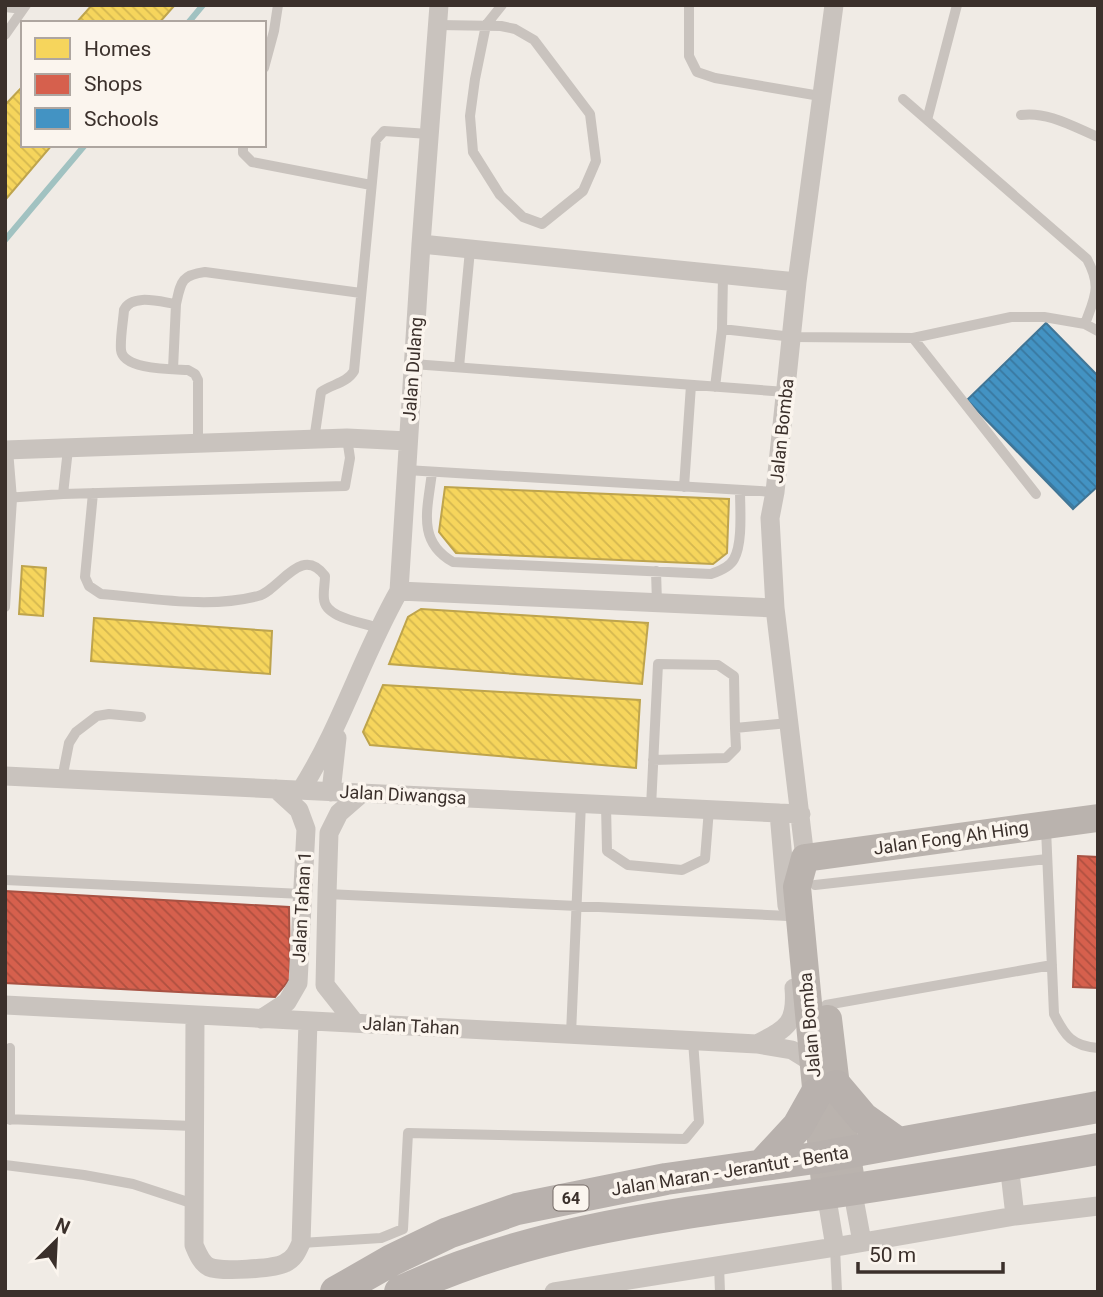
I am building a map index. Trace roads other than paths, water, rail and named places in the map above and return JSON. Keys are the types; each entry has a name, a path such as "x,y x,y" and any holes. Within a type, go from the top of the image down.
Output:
{"main road":[{"name":"Jalan Fong Ah Hing","path":"805,858 1098,818"},
{"name":"Jalan Bomba","path":"805,858 816,885 826,1005 826,1090 839,1191"},
{"name":"Jalan Bomba","path":"805,858 797,887 813,1063 826,1090"},
{"path":"762,1165 826,1090 898,1143"},
{"name":"Jalan Maran - Jerantut - Benta","path":"336,1292 392,1260 448,1233 517,1209 666,1179 834,1155 1098,1107"},
{"name":"Jalan Maran - Jerantut - Benta","path":"400,1292 446,1281 520,1246 643,1220 1098,1149"}],"street":[{"name":"Jalan Bomba","path":"805,858 775,608 770,519 820,96 834,5"},
{"name":"Jalan Dulang","path":"301,790 340,720 378,628 399,591 439,15"},
{"path":"421,244 797,282"},
{"path":"6,450 347,438 408,441"},
{"path":"399,591 775,608"},
{"name":"Jalan Dulang","path":"331,792 340,720"},
{"name":"Jalan Diwangsa","path":"5,776 801,814"},
{"name":"Jalan Tahan 1","path":"261,1019 287,1002 298,983 306,828 299,810 276,789"},
{"name":"Jalan Tahan 1","path":"355,1024 325,985 327,894 329,833 339,813 362,793"},
{"path":"757,1044 781,1031 796,1009 779,813"},
{"name":"Jalan Tahan","path":"5,1005 757,1044 792,1050 813,1063"},
{"path":"195,1015 194,1245 198,1256 207,1266 216,1268 283,1264 294,1258 302,1243 308,1021"},
{"path":"1009,1164 1015,1216"},
{"path":"839,1191 862,1242"},
{"path":"835,1247 839,1191"},
{"path":"554,1292 1015,1216 1097,1210"}],"lane":[{"path":"266,61 278,5"},
{"path":"439,15 486,25 514,29 534,40 590,114 596,161 583,191 542,224 523,217 500,195 473,152 470,116 486,25 502,5"},
{"path":"689,5 689,56 697,72 715,78 820,96"},
{"path":"927,120 957,5"},
{"path":"5,7 24,7"},
{"path":"5,35 24,7"},
{"path":"903,99 1087,259 1096,276 1096,292 1085,324"},
{"path":"1021,115 1031,113 1046,116 1098,137"},
{"path":"314,440 321,392 330,385 346,380 354,371 371,185 379,135 384,131 429,134"},
{"path":"243,147 243,153 252,162 371,185"},
{"path":"458,368 470,250"},
{"path":"173,369 176,304 181,282 191,274 205,272 361,293"},
{"path":"715,387 722,329 723,275"},
{"path":"176,304 135,300 127,305 121,352 125,359 133,364 188,370 195,374 198,380 198,444"},
{"path":"722,329 793,337 913,338 1011,317 1044,317 1085,324 1098,331"},
{"path":"913,338 1036,494"},
{"path":"413,364 787,392"},
{"path":"684,487 691,385"},
{"path":"8,498 345,486 350,458 347,438"},
{"path":"63,494 68,449"},
{"path":"5,607 8,498 6,450"},
{"path":"406,470 775,492"},
{"path":"432,472 426,527 430,542 440,555 453,562 711,574 734,561 739,547 740,490"},
{"path":"93,493 85,577 89,586 102,594 218,603 239,601 263,595 297,566 309,566 316,567 325,576 324,601 328,610 378,628"},
{"path":"656,571 657,603"},
{"path":"651,807 653,761 658,664 718,665 726,669 734,676 736,748 726,758 653,761"},
{"path":"62,779 69,743 76,732 97,716 109,714 141,717"},
{"path":"735,728 789,723"},
{"path":"571,1034 581,803"},
{"path":"606,804 607,851 628,865 682,870 705,859 709,809"},
{"path":"1046,825 1054,1014 1062,1030 1080,1047 1098,1048"},
{"path":"816,885 1047,859"},
{"path":"5,880 303,894"},
{"path":"327,894 788,916"},
{"path":"826,1005 1052,965"},
{"path":"302,1243 381,1238 403,1229 408,1133 685,1139 699,1122 693,1041"},
{"path":"10,1048 7,1119 193,1126"},
{"path":"5,1165 133,1184 194,1204"},
{"path":"835,1247 836,1292"},
{"path":"719,1265 720,1292"}],"waterway":[{"path":"190,21 203,5"},
{"path":"5,240 83,147"}]}
